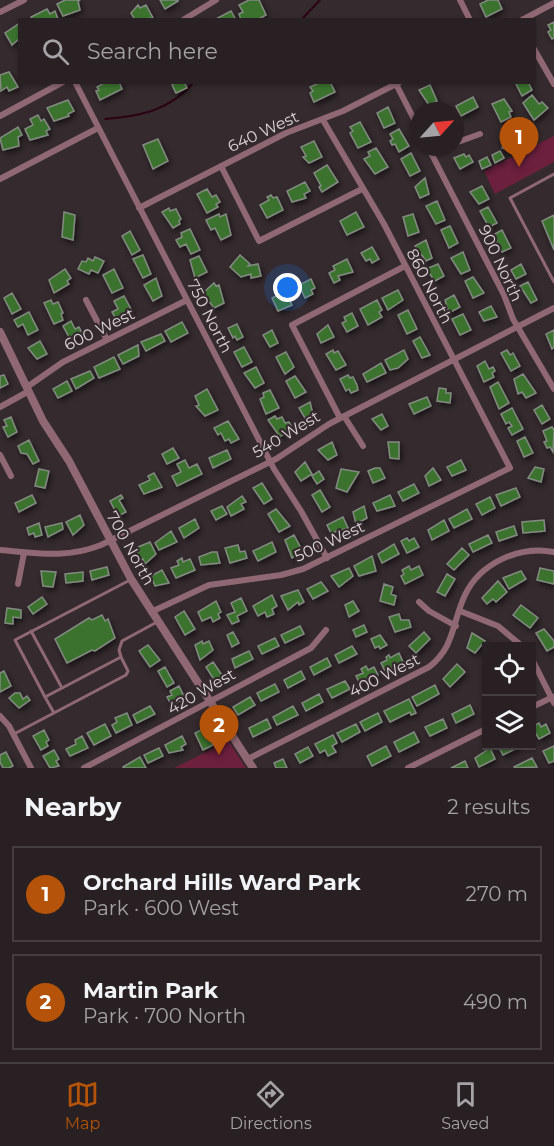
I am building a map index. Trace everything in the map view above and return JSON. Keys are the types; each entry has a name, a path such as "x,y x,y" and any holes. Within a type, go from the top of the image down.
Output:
{"street":[{"path":"0,12 24,0"},
{"path":"186,18 216,0"},
{"path":"460,0 469,18"},
{"path":"526,18 554,3"},
{"path":"536,52 554,84"},
{"path":"0,116 59,84"},
{"name":"750 North","path":"76,84 270,462 327,558"},
{"name":"640 West","path":"140,207 286,133 322,120 395,84"},
{"path":"397,84 410,110"},
{"name":"860 North","path":"322,120 405,266 510,468"},
{"path":"0,179 98,128"},
{"path":"464,140 480,134"},
{"name":"900 North","path":"433,156 504,294 517,327 554,389"},
{"path":"221,166 259,241 362,189"},
{"path":"363,446 342,417 292,325 405,266"},
{"path":"86,300 107,340"},
{"name":"600 West","path":"0,407 63,362 187,300"},
{"name":"540 West","path":"0,550 61,555 84,551 110,541 270,462 342,417 554,308"},
{"name":"700 North","path":"0,333 131,579 253,768"},
{"path":"0,455 11,476"},
{"name":"500 West","path":"151,612 209,585 281,575 327,558 510,468"},
{"name":"400 West","path":"248,759 429,667 445,652 468,589 492,565 524,551 554,552"},
{"path":"18,584 24,553"},
{"path":"419,602 429,612 456,626"},
{"path":"460,611 498,626 517,642"},
{"name":"420 West","path":"84,768 211,703 247,680 311,648 326,630"},
{"path":"536,668 553,699 536,705"},
{"path":"0,716 14,734 31,768"},
{"path":"408,768 482,731"}],"lane":[{"path":"554,174 510,198 554,282"},
{"path":"54,713 15,640 131,579"},
{"path":"14,734 126,675 128,671 118,650 122,641 157,622"},
{"path":"32,631 62,688"},
{"path":"45,697 121,657"}],"shaded area":[{"path":"554,136 554,162 495,194 484,171"},
{"path":"228,740 246,768 174,768 226,742"}],"building":[{"path":"65,0 80,0 78,1 80,10 63,16 57,4"},
{"path":"160,0 178,0 178,1 165,9"},
{"path":"249,0 259,0 266,15 261,18 240,18 239,14 243,12 239,5"},
{"path":"488,0 498,0 502,9 486,17 480,4"},
{"path":"138,5 140,8 146,5 153,18 134,18 131,13"},
{"path":"47,9 50,14 55,11 58,18 32,18"},
{"path":"231,11 235,18 218,18"},
{"path":"554,22 554,38 552,39 548,32 551,30 548,25"},
{"path":"18,24 18,40 12,45 5,33"},
{"path":"9,72 18,87 9,91 7,87 1,91 0,75"},
{"path":"102,84 120,84 122,89 100,100 96,91 99,90 97,87"},
{"path":"185,84 187,88 176,93 172,85"},
{"path":"317,84 331,84 335,92 314,102 310,93 313,91 310,87"},
{"path":"516,84 529,84 532,90 522,96"},
{"path":"430,85 437,101 427,102 419,90"},
{"path":"532,95 539,104 542,102 548,108 534,120 523,103"},
{"path":"473,97 478,107 464,114 464,102"},
{"path":"504,99 512,111 509,112 511,117 501,122 492,104"},
{"path":"68,100 74,111 68,114 69,116 54,121 47,108"},
{"path":"388,107 395,123 384,128 377,113"},
{"path":"38,115 41,121 44,119 50,129 46,131 48,135 30,140 25,129 33,125 30,119"},
{"path":"360,122 371,142 358,148 350,133 353,131 350,127"},
{"path":"18,127 22,135 18,137 19,146 3,150 0,138"},
{"path":"399,129 409,146 399,152 395,144 392,145 390,141 393,139 390,134"},
{"path":"507,135 517,137 515,151 502,148"},
{"path":"158,139 168,161 153,169 143,145"},
{"path":"314,141 322,157 309,163 303,157 306,156 301,147"},
{"path":"376,148 388,167 375,174 364,159 370,156 368,152"},
{"path":"500,151 504,158 495,163 492,155"},
{"path":"410,154 420,171 410,176 401,159"},
{"path":"464,154 466,157 469,155 473,162 460,169 454,158 464,156"},
{"path":"487,157 491,165 482,169 479,161"},
{"path":"327,165 338,182 322,192 314,173"},
{"path":"425,178 429,194 420,198 415,187"},
{"path":"305,182 310,191 304,194 306,198 292,202 287,191"},
{"path":"482,186 489,199 479,204 470,192"},
{"path":"207,189 212,197 216,195 220,202 216,204 218,207 207,213 197,194"},
{"path":"271,195 273,198 277,197 283,210 267,218 260,205 269,200 267,197"},
{"path":"437,201 445,220 436,224 426,206"},
{"path":"488,207 497,223 489,227 480,211"},
{"path":"169,208 170,211 176,209 181,219 180,224 173,228 162,212"},
{"path":"64,212 75,215 73,240 62,237"},
{"path":"356,212 364,227 347,235 340,221"},
{"path":"219,214 220,217 226,214 231,235 221,240 215,228 211,230 206,220"},
{"path":"413,214 419,232 408,236 403,217"},
{"path":"554,215 554,250 542,221"},
{"path":"450,226 458,243 449,248 441,230"},
{"path":"190,229 200,250 191,254 186,244 180,247 176,240 182,237 181,233"},
{"path":"502,230 511,248 502,252 493,235"},
{"path":"130,231 140,250 132,255 122,236"},
{"path":"426,240 432,258 426,261 415,246"},
{"path":"372,247 379,259 372,263 370,259 366,261 361,253"},
{"path":"463,252 470,270 461,274 451,258"},
{"path":"143,255 151,274 143,278 133,259"},
{"path":"240,255 250,264 248,266 258,264 261,276 251,278 251,274 241,277 230,267"},
{"path":"199,256 207,272 195,278 190,260"},
{"path":"95,257 104,261 98,273 91,270 89,274 78,269 82,261 86,262 88,258 93,261"},
{"path":"347,259 353,272 338,276 340,280 334,283 329,273 335,270 333,266"},
{"path":"438,264 444,276 435,281 426,269"},
{"path":"521,264 526,274 516,279 511,270"},
{"path":"65,269 71,278 67,281 69,284 54,293 49,280"},
{"path":"114,269 123,288 112,293 103,275"},
{"path":"473,277 484,293 473,298 465,281"},
{"path":"156,278 162,296 153,301 144,285"},
{"path":"311,279 315,288 311,290 313,294 305,298 299,285"},
{"path":"528,282 537,300 531,303 520,286"},
{"path":"214,283 216,286 219,285 224,303 214,308 203,293"},
{"path":"398,290 403,300 388,310 382,298"},
{"path":"285,291 292,305 278,311 272,298"},
{"path":"12,293 21,309 12,314 4,298"},
{"path":"454,295 460,307 449,313 445,300"},
{"path":"124,296 132,311 116,319 112,312 118,309 114,301"},
{"path":"51,300 53,304 58,302 63,313 61,314 63,320 54,324 44,303"},
{"path":"377,300 382,310 379,312 382,317 368,325 360,309"},
{"path":"491,306 497,317 484,321 479,312"},
{"path":"408,310 417,329 407,334 398,315"},
{"path":"29,312 38,330 28,335 23,324 18,327 14,320"},
{"path":"352,313 358,326 347,332 342,323 346,321 344,317"},
{"path":"463,314 471,330 460,335 452,319"},
{"path":"71,321 75,329 79,327 82,333 70,339 63,326"},
{"path":"182,322 188,333 171,342 165,331"},
{"path":"237,324 243,337 237,340 235,336 233,338 228,328"},
{"path":"328,325 334,337 321,343 317,334"},
{"path":"272,330 278,343 270,347 263,335"},
{"path":"554,330 554,347 552,349 546,334"},
{"path":"161,334 165,341 146,351 141,342"},
{"path":"420,337 430,355 422,358 413,341"},
{"path":"40,341 47,354 37,359 28,348"},
{"path":"138,345 139,356 123,364 118,355"},
{"path":"244,347 252,362 242,367 234,352"},
{"path":"333,350 334,353 338,351 346,365 336,370 326,354"},
{"path":"404,350 408,359 398,368 390,370 385,360"},
{"path":"507,350 510,355 513,353 520,366 511,371 501,353"},
{"path":"286,352 294,367 285,374 276,357"},
{"path":"114,357 120,369 99,378 94,367"},
{"path":"485,361 489,369 493,367 495,371 492,373 494,377 484,382 477,366"},
{"path":"381,363 386,373 367,382 363,374"},
{"path":"256,367 264,383 255,388 244,373"},
{"path":"90,371 94,378 76,389 71,379"},
{"path":"523,374 536,393 526,398 522,392 518,394 514,379"},
{"path":"4,375 8,384 0,388 0,376"},
{"path":"348,375 350,378 353,377 358,390 351,393 349,389 346,391 340,379"},
{"path":"295,376 306,392 295,398 286,381"},
{"path":"67,381 72,391 58,398 53,389"},
{"path":"498,382 509,403 499,409 490,387"},
{"path":"439,388 446,389 446,393 451,393 450,403 437,401"},
{"path":"207,389 218,410 205,416 196,406 199,405 195,396"},
{"path":"270,390 279,408 266,414 260,399 264,397 263,393"},
{"path":"427,397 431,406 414,414 409,404"},
{"path":"310,402 313,414 305,418 299,408"},
{"path":"542,405 550,419 542,424 534,410"},
{"path":"512,408 523,429 512,435 508,428 512,426 509,422 506,424 501,414"},
{"path":"382,414 388,426 381,430 372,419"},
{"path":"275,416 277,419 282,417 285,423 289,422 292,427 280,437 268,420"},
{"path":"11,417 17,432 8,437 3,427 7,426 4,420"},
{"path":"228,421 239,439 231,443 229,439 225,441 221,433 218,435 214,428"},
{"path":"552,427 554,430 553,452 544,442 547,441 543,431"},
{"path":"525,437 533,453 524,457 517,441"},
{"path":"29,440 39,461 33,464 27,454 21,453 18,446"},
{"path":"332,442 337,455 328,460 318,450"},
{"path":"388,442 399,442 399,459 390,458"},
{"path":"173,448 179,458 167,464 162,454"},
{"path":"227,450 231,459 213,468 209,458"},
{"path":"185,460 189,468 197,464 202,474 177,486 172,476 181,472 177,464"},
{"path":"461,460 466,470 452,476 447,467"},
{"path":"305,462 312,474 301,481 295,472"},
{"path":"535,467 544,469 541,482 528,478"},
{"path":"380,468 385,478 373,483 368,471"},
{"path":"433,468 441,480 429,486 425,476"},
{"path":"39,469 49,471 45,488 35,486"},
{"path":"341,469 359,472 347,492 336,488"},
{"path":"319,471 324,479 317,484 312,476"},
{"path":"154,473 162,487 144,494 139,485 150,480 148,476"},
{"path":"262,483 272,499 264,504 253,488"},
{"path":"414,484 419,493 403,501 398,492"},
{"path":"516,488 520,497 501,506 496,495"},
{"path":"320,490 330,507 322,512 312,495"},
{"path":"32,495 36,503 19,512 15,503"},
{"path":"121,495 123,498 119,500 126,512 118,516 110,501"},
{"path":"390,495 395,506 377,511 373,503"},
{"path":"242,496 246,502 241,504 244,509 231,516 227,507"},
{"path":"490,497 495,508 482,515 476,504"},
{"path":"222,506 227,514 216,520 211,511"},
{"path":"364,506 367,518 356,524 353,512"},
{"path":"276,509 290,526 279,532 268,514"},
{"path":"467,509 472,519 454,528 449,519"},
{"path":"80,515 84,525 73,535 66,522"},
{"path":"343,517 348,528 331,533 327,525"},
{"path":"195,519 199,528 184,538 179,528"},
{"path":"444,520 449,531 432,540 428,530"},
{"path":"544,520 545,531 523,533 522,522"},
{"path":"39,523 42,535 35,537 34,533 29,535 27,528"},
{"path":"62,523 63,529 48,537 45,527"},
{"path":"514,526 517,535 499,541 496,532"},
{"path":"171,531 177,542 159,550 155,543"},
{"path":"294,535 303,552 292,558 285,540"},
{"path":"488,535 492,543 473,552 469,544"},
{"path":"407,538 409,541 414,538 419,547 407,553 401,541"},
{"path":"150,542 156,554 145,564 143,559 139,561 135,553 139,551 138,547"},
{"path":"272,542 276,552 258,561 253,551"},
{"path":"394,544 399,554 382,563 378,554"},
{"path":"238,545 240,552 245,551 247,558 230,563 225,548"},
{"path":"462,548 469,555 454,570 447,564"},
{"path":"217,552 220,563 201,565 199,557"},
{"path":"372,556 376,571 359,576 354,566"},
{"path":"182,558 183,562 190,559 195,570 176,578 171,568 179,565 177,561"},
{"path":"409,566 411,570 419,566 423,575 405,584 401,576 404,574 402,570"},
{"path":"107,567 109,575 92,580 90,571"},
{"path":"349,568 353,576 339,587 331,576"},
{"path":"540,568 554,571 554,584 537,580"},
{"path":"162,570 169,583 155,586 151,576"},
{"path":"41,571 56,572 53,587 43,586"},
{"path":"521,571 526,579 509,589 503,578"},
{"path":"83,572 83,581 66,583 65,574"},
{"path":"447,574 455,579 445,596 437,592"},
{"path":"498,581 507,592 496,602 493,599 487,604 482,598"},
{"path":"321,582 328,591 313,599 307,589"},
{"path":"384,584 393,587 391,594 396,596 394,605 380,601"},
{"path":"298,590 304,602 299,605 298,602 288,610 281,596"},
{"path":"272,595 277,606 272,609 274,614 267,617 265,612 258,616 253,606"},
{"path":"42,597 47,604 33,614 28,607"},
{"path":"241,598 247,611 237,616 239,621 232,624 227,615 235,612 231,603"},
{"path":"216,601 221,612 218,614 220,618 213,622 211,617 202,621 198,612"},
{"path":"353,601 359,611 349,617 345,605"},
{"path":"521,605 538,618 530,628 513,615"},
{"path":"7,608 21,610 21,618 13,617 13,624 5,623"},
{"path":"184,611 195,629 185,635 175,617"},
{"path":"399,614 401,620 409,620 411,627 395,632 389,617"},
{"path":"102,615 105,621 108,619 115,638 95,651 92,650 67,663 55,639 89,618 92,620"},
{"path":"364,625 367,632 356,637 353,630"},
{"path":"300,626 304,634 285,643 281,635"},
{"path":"544,629 554,641 554,647 547,651 536,633"},
{"path":"233,632 239,643 232,647 227,635"},
{"path":"424,632 430,639 416,653 409,646"},
{"path":"472,633 485,641 475,653 467,648"},
{"path":"380,635 387,645 380,649 379,646 375,648 371,639"},
{"path":"275,638 279,646 262,654 258,646"},
{"path":"202,641 203,644 209,641 213,650 200,660 195,645"},
{"path":"148,645 160,660 150,667 139,651"},
{"path":"352,646 357,654 339,663 335,655"},
{"path":"249,651 253,659 235,668 232,659"},
{"path":"399,653 403,662 385,671 381,663 387,660 386,657 389,655 390,658"},
{"path":"327,658 331,666 314,675 310,667"},
{"path":"213,662 224,678 216,683 206,667"},
{"path":"457,664 465,672 450,687 443,679"},
{"path":"366,666 368,670 374,667 378,675 360,684 356,676 363,673 361,669"},
{"path":"165,667 174,683 167,687 158,671"},
{"path":"4,671 11,686 0,692 0,673"},
{"path":"301,671 305,679 288,688 284,680"},
{"path":"345,681 350,689 332,698 327,689"},
{"path":"275,684 279,692 261,701 257,693"},
{"path":"435,685 439,694 417,706 412,697"},
{"path":"179,686 185,698 172,706 167,697 172,695 170,691"},
{"path":"15,693 20,693 23,699 27,696 30,700 19,708 9,698"},
{"path":"319,694 323,702 306,711 302,703"},
{"path":"250,697 255,705 238,715 233,707"},
{"path":"409,699 416,713 411,715 410,712 390,722 384,711"},
{"path":"470,705 474,714 456,723 452,714"},
{"path":"150,706 155,714 137,723 133,715"},
{"path":"293,706 298,715 277,725 273,717"},
{"path":"127,713 132,725 116,733 112,725 117,722 115,718"},
{"path":"378,713 382,722 365,731 360,722"},
{"path":"267,719 271,728 253,737 249,728"},
{"path":"443,719 447,728 430,736 425,727"},
{"path":"539,723 541,727 546,724 550,733 539,739 536,734 536,725"},
{"path":"105,724 111,736 94,745 87,733"},
{"path":"356,724 360,732 342,742 337,733"},
{"path":"203,729 213,745 203,750 195,733"},
{"path":"44,730 49,740 46,742 48,746 41,750 33,736"},
{"path":"414,732 419,742 399,752 394,742"},
{"path":"333,735 337,743 332,746 336,752 328,756 325,750 320,753 315,744"},
{"path":"82,736 88,748 70,756 66,749 76,744 75,740"},
{"path":"182,736 186,744 181,747 183,750 169,753 165,745"},
{"path":"386,746 391,756 372,766 367,756"},
{"path":"554,746 554,761 549,763 543,751"},
{"path":"308,747 313,756 300,763 295,754"},
{"path":"159,748 163,756 148,763 144,755"},
{"path":"54,750 59,759 56,761 59,766 50,768 43,756"},
{"path":"491,750 495,759 479,767 475,758"},
{"path":"500,750 513,750 503,755"},
{"path":"6,752 13,766 3,768 0,755"},
{"path":"140,757 146,768 123,768 123,767"},
{"path":"532,758 537,767 514,767"},
{"path":"283,759 287,768 276,768 274,763"},
{"path":"465,761 468,768 451,768"}],"waterway":[{"path":"303,18 320,0"},
{"path":"105,119 142,114 164,106 175,100 192,84"}],"place":[{"name":"Orchard Hills Ward Park","path":"519,167"},
{"name":"Martin Park","path":"219,755"}]}
